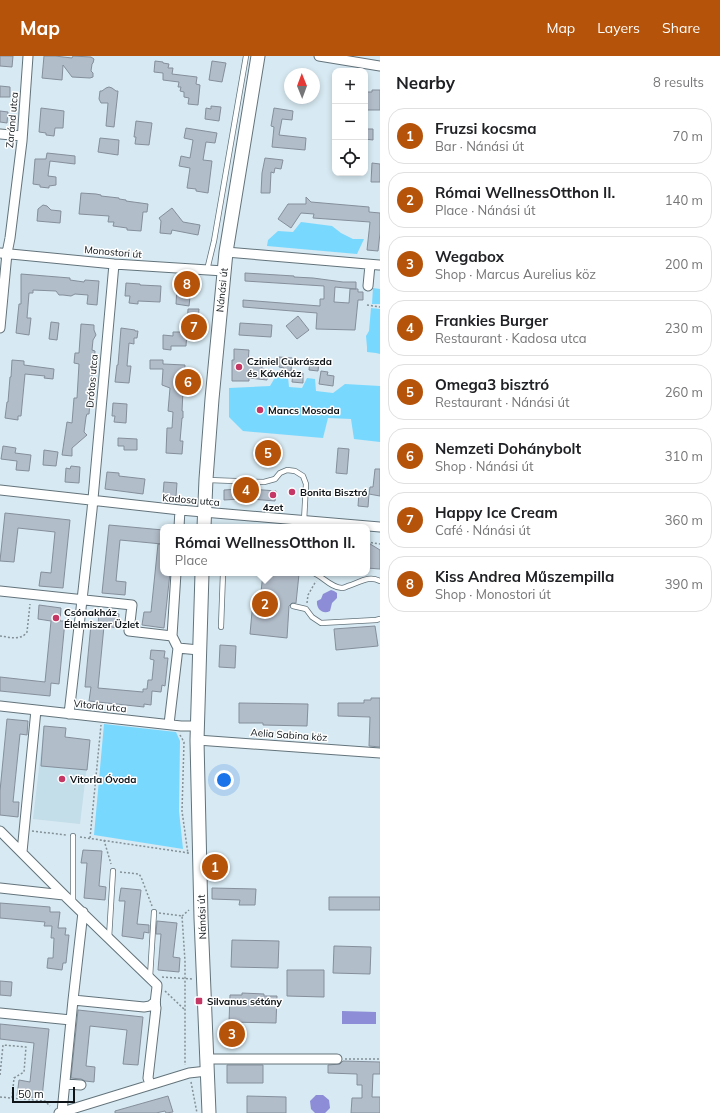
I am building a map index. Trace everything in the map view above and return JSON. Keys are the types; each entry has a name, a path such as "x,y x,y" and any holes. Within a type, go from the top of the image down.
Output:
{"street":[{"name":"Zaránd utca","path":"0,328 4,253 10,238 22,136 28,56"},
{"name":"Nánási út","path":"204,524 206,480 217,338 226,252 258,56"},
{"path":"319,56 380,66"},
{"path":"0,134 22,136"},
{"path":"226,252 374,265 368,286"},
{"name":"Monostori út","path":"4,253 114,264 224,271"},
{"name":"Drótos utca","path":"69,714 92,501 114,264"},
{"name":"Kadosa utca","path":"0,490 180,510 347,524"},
{"path":"179,524 180,510"},
{"name":"Kadosa utca","path":"370,526 380,527"},
{"path":"169,724 178,648 172,636 176,576"},
{"name":"Nánási út","path":"202,576 192,856 204,980 209,1113"},
{"path":"0,591 132,605 129,631 172,636"},
{"path":"178,648 199,650"},
{"name":"Vitorla utca","path":"0,706 181,726 197,726"},
{"path":"22,852 36,710"},
{"name":"Aelia Sabina köz","path":"197,740 380,753"},
{"path":"0,831 154,981 157,993 148,1078 150,1084"},
{"path":"0,888 64,895"},
{"path":"82,912 65,1084 60,1113 189,1073 207,1065 337,1059"},
{"path":"73,1000 144,1007 150,1006 155,1002"},
{"path":"0,1013 71,1020"},
{"path":"65,1084 81,1085"}],"lane":[{"path":"207,270 216,234 246,56"},
{"path":"206,480 264,482 275,479 280,473 287,470 295,471 302,476 306,484 304,520"},
{"path":"221,627 223,576"},
{"path":"319,576 342,588 353,585 367,578 380,581"},
{"path":"293,606 306,609 312,617 321,623 380,619"},
{"path":"73,836 73,903"},
{"path":"109,938 113,871"},
{"path":"154,912 154,981"}],"path":[{"path":"366,305 380,306"},
{"path":"370,542 380,544"},
{"path":"306,609 308,595 315,576"},
{"path":"0,636 21,638 24,636 27,632 32,595"},
{"path":"90,838 101,717"},
{"path":"24,830 104,840 192,856 182,811 184,742 180,735 181,726"},
{"path":"104,840 113,871 138,874 141,877 154,912 182,916 189,910"},
{"path":"182,916 185,978 185,1066 189,1073 197,1113"},
{"path":"185,1010 154,981 158,977 204,980"},
{"path":"0,1076 3,1045 26,1047 24,1072 14,1078 12,1098"},
{"path":"337,1059 380,1059"},
{"path":"0,1097 45,1101 50,1106"}],"shaded area":[{"path":"301,222 332,226 341,233 353,239 364,239 357,254 267,246 268,240 278,231 293,232"},
{"path":"373,288 380,289 380,304 372,304"},
{"path":"371,308 380,309 380,354 367,352 366,336 369,331"},
{"path":"277,374 288,377 289,387 302,388 307,378 315,379 316,391 333,393 345,384 380,386 380,442 354,439 351,419 328,418 323,438 243,431 229,417 229,388 270,386"},
{"path":"331,590 337,593 337,598 332,603 330,611 323,612 319,609 317,601 321,599 323,594"},
{"path":"104,724 176,732 180,741 179,811 183,849 94,835"},
{"name":"Vitorla Óvoda","path":"44,726 65,738 90,740 80,824 33,819"},
{"path":"342,1011 376,1012 376,1024 342,1024"},
{"path":"316,1095 323,1095 329,1100 330,1108 325,1113 315,1113 311,1109 310,1101"}],"building":[{"path":"0,56 13,56 12,67 0,66"},
{"path":"44,56 72,58 73,56 91,57 94,59 91,71 93,73 93,77 72,77 63,65 62,80 42,78"},
{"path":"155,61 169,64 168,68 173,68 172,74 197,77 196,84 200,85 198,105 188,104 189,98 184,97 184,92 180,91 181,87 178,87 179,82 163,80 163,73 154,72"},
{"path":"212,61 226,63 222,82 209,80"},
{"path":"0,86 10,87 10,97 0,97"},
{"path":"109,87 118,91 114,127 106,126 108,103 101,103 99,99 100,91"},
{"path":"372,90 380,90 380,110 368,110 368,92 372,92"},
{"path":"211,106 221,107 219,121 205,119 206,108 211,109"},
{"path":"41,108 64,111 63,128 55,128 54,136 39,132"},
{"path":"274,108 293,111 292,120 282,119 279,135 306,138 305,150 272,147 274,127 271,126"},
{"path":"0,111 8,112 7,123 0,122"},
{"path":"136,121 152,123 149,145 135,144 136,137 134,137"},
{"path":"186,128 217,133 215,143 206,142 203,160 212,161 208,193 187,188 190,168 179,166 181,156 190,158 193,140 184,138"},
{"path":"368,129 373,129 373,140 368,139"},
{"path":"100,138 119,140 118,155 98,152"},
{"path":"47,153 75,156 75,164 50,161 48,176 56,177 56,185 49,186 49,188 40,187 40,185 33,184 35,159 46,159"},
{"path":"265,158 283,160 281,169 275,168 274,173 271,172 270,193 261,193 262,173"},
{"path":"372,163 380,164 380,182 371,182"},
{"path":"81,193 96,194 119,198 126,201 148,204 147,212 143,212 141,231 127,230 127,228 113,226 114,222 108,222 109,216 79,214"},
{"path":"306,197 311,202 369,207 369,212 380,213 378,251 367,250 370,222 313,218 314,214 301,213 291,228 278,219 288,204 306,204"},
{"path":"43,205 47,206 51,210 61,211 60,223 37,221 38,209"},
{"path":"172,208 183,222 200,225 198,235 172,230 171,234 160,233 161,221 159,218"},
{"path":"245,273 356,282 356,289 358,289 358,292 363,292 363,300 358,300 355,330 316,329 317,313 243,307 243,300 320,306 320,299 324,299 324,286 245,281","holes":["335,287 356,289 350,289 349,303 334,302"]},
{"path":"21,274 70,278 70,280 84,282 85,280 99,281 97,305 87,304 88,295 59,295 56,291 33,290 33,293 29,293 27,318 31,318 29,335 16,333 19,304 21,304"},
{"path":"126,283 161,286 160,302 138,301 138,304 129,303 130,296 125,296"},
{"path":"177,287 191,288 189,306 176,304"},
{"path":"188,309 199,309 197,331 187,330"},
{"path":"298,316 309,330 297,339 286,326"},
{"path":"51,322 59,323 57,340 49,339"},
{"path":"240,323 272,325 271,337 239,335"},
{"path":"81,324 94,325 96,335 93,340 92,350 95,351 89,414 87,414 86,417 84,432 87,435 72,448 72,456 62,455 67,422 72,423 74,398 77,398 79,364 74,363 75,353 79,353"},
{"path":"121,328 138,331 137,338 134,338 134,344 129,343 127,366 131,366 129,383 115,382"},
{"path":"173,332 187,332 186,346 171,346 171,350 163,349 163,335 173,336"},
{"path":"234,349 249,350 248,362 250,362 250,364 262,365 262,369 268,370 267,380 249,378 249,381 232,381 232,360 234,360"},
{"path":"279,357 292,358 291,371 284,370 284,368 279,367"},
{"path":"12,360 24,361 24,365 54,369 53,379 44,378 45,376 25,374 21,416 18,416 18,420 5,418"},
{"path":"150,360 163,360 163,364 185,365 184,379 193,380 192,391 183,391 183,418 180,441 183,441 182,454 166,453 167,428 172,428 173,412 168,411 170,388 162,385 163,369 150,369"},
{"path":"310,360 319,361 318,371 309,370"},
{"path":"321,371 328,372 327,375 334,376 333,386 319,384"},
{"path":"293,372 303,373 303,383 292,382"},
{"path":"113,403 127,404 126,423 114,422 115,416 112,416"},
{"path":"118,438 137,439 137,450 124,450 124,446 118,446"},
{"path":"3,446 16,448 15,453 31,455 29,471 16,470 17,461 1,459"},
{"path":"338,448 349,449 347,474 336,473"},
{"path":"44,450 58,452 56,466 43,465"},
{"path":"266,450 273,451 272,459 265,458"},
{"path":"71,466 80,467 79,483 65,482 66,468 70,469"},
{"path":"375,469 380,469 380,496 369,494 370,487 373,487"},
{"path":"107,472 119,473 119,476 145,479 143,494 105,489"},
{"path":"164,482 177,483 176,496 163,495"},
{"path":"239,489 240,499 224,500 224,490"},
{"path":"251,489 276,491 275,501 251,499"},
{"path":"359,493 369,494 368,507 358,506"},
{"path":"5,513 70,520 63,588 39,586 41,572 51,573 55,532 18,528 14,562 0,561"},
{"path":"109,525 160,530 160,544 120,540 116,581 126,582 125,595 102,593"},
{"path":"158,544 160,544 160,576 170,576 164,628 142,625 144,612 151,612"},
{"path":"370,544 380,550 380,569 370,568"},
{"path":"263,576 299,576 296,603 292,603 289,606 287,638 250,634 253,601 260,602"},
{"path":"39,605 61,608 60,621 65,621 59,684 51,683 50,696 0,691 0,677 45,682 51,621 38,619"},
{"path":"99,612 119,614 118,628 104,626 98,688 143,692 143,689 147,689 148,680 152,680 154,660 150,659 151,650 165,651 164,658 168,658 165,686 162,685 161,692 152,691 151,705 144,704 144,707 89,701 91,687 85,687 91,624 98,625"},
{"path":"375,626 378,646 336,650 334,629"},
{"path":"220,645 236,646 235,668 219,667"},
{"path":"371,698 380,698 380,747 369,746 370,717 338,716 338,703 364,703 364,700 371,700"},
{"path":"239,703 308,704 307,726 239,723"},
{"path":"7,719 28,721 27,735 20,734 13,802 19,802 18,817 0,815 0,791"},
{"path":"44,726 66,728 65,737 90,740 87,770 41,766"},
{"path":"83,850 102,851 99,886 106,887 105,900 84,898 87,863 81,863"},
{"path":"121,888 141,890 137,924 149,925 149,933 144,932 143,939 122,936 125,901 119,901"},
{"path":"212,888 256,889 255,905 239,905 240,900 212,899"},
{"path":"329,897 380,897 380,910 329,910"},
{"path":"0,903 50,907 50,912 60,912 58,928 66,928 65,935 69,935 66,963 63,963 62,970 47,968 48,958 53,958 54,938 51,938 52,926 44,926 45,922 0,918"},
{"path":"157,921 177,923 173,957 180,958 179,972 158,970 161,934 156,934"},
{"path":"232,940 279,941 278,968 231,967"},
{"path":"334,946 371,947 370,974 333,973"},
{"path":"287,970 324,970 324,997 287,996"},
{"path":"0,981 12,982 11,996 0,995"},
{"path":"242,993 277,996 276,1023 229,1022 230,995 242,995"},
{"path":"78,1010 143,1017 138,1065 123,1064 127,1030 90,1026 86,1066 95,1067 94,1082 71,1078"},
{"path":"0,1024 49,1029 42,1098 17,1096 19,1080 30,1082 34,1043 0,1039"},
{"path":"343,1061 380,1062 380,1074 373,1074 372,1097 380,1097 380,1113 351,1113 352,1098 362,1098 362,1085 357,1085 357,1074 328,1073 328,1065 340,1064"},
{"path":"227,1065 263,1065 263,1083 227,1083"},
{"path":"168,1096 173,1112 115,1113 115,1111"},
{"path":"247,1096 286,1097 286,1113 247,1113"}],"place":[{"name":"Kiss Andrea Műszempilla","path":"187,284"},
{"name":"Happy Ice Cream","path":"194,327"},
{"name":"Cziniel Cukrászda és Kávéház","path":"239,367"},
{"name":"Nemzeti Dohánybolt","path":"188,382"},
{"name":"Mancs Mosoda","path":"260,410"},
{"name":"Omega3 bisztró","path":"268,453"},
{"name":"Frankies Burger","path":"246,490"},
{"name":"Bonita Bisztró","path":"292,492"},
{"name":"4zet","path":"273,495"},
{"name":"Római WellnessOtthon II.","path":"265,604"},
{"name":"Csónakház Élelmiszer Üzlet","path":"56,618"},
{"name":"Vitorla Óvoda","path":"62,779"},
{"name":"Fruzsi kocsma","path":"215,867"},
{"name":"Silvanus sétány","path":"199,1001"},
{"name":"Wegabox","path":"232,1034"}]}
